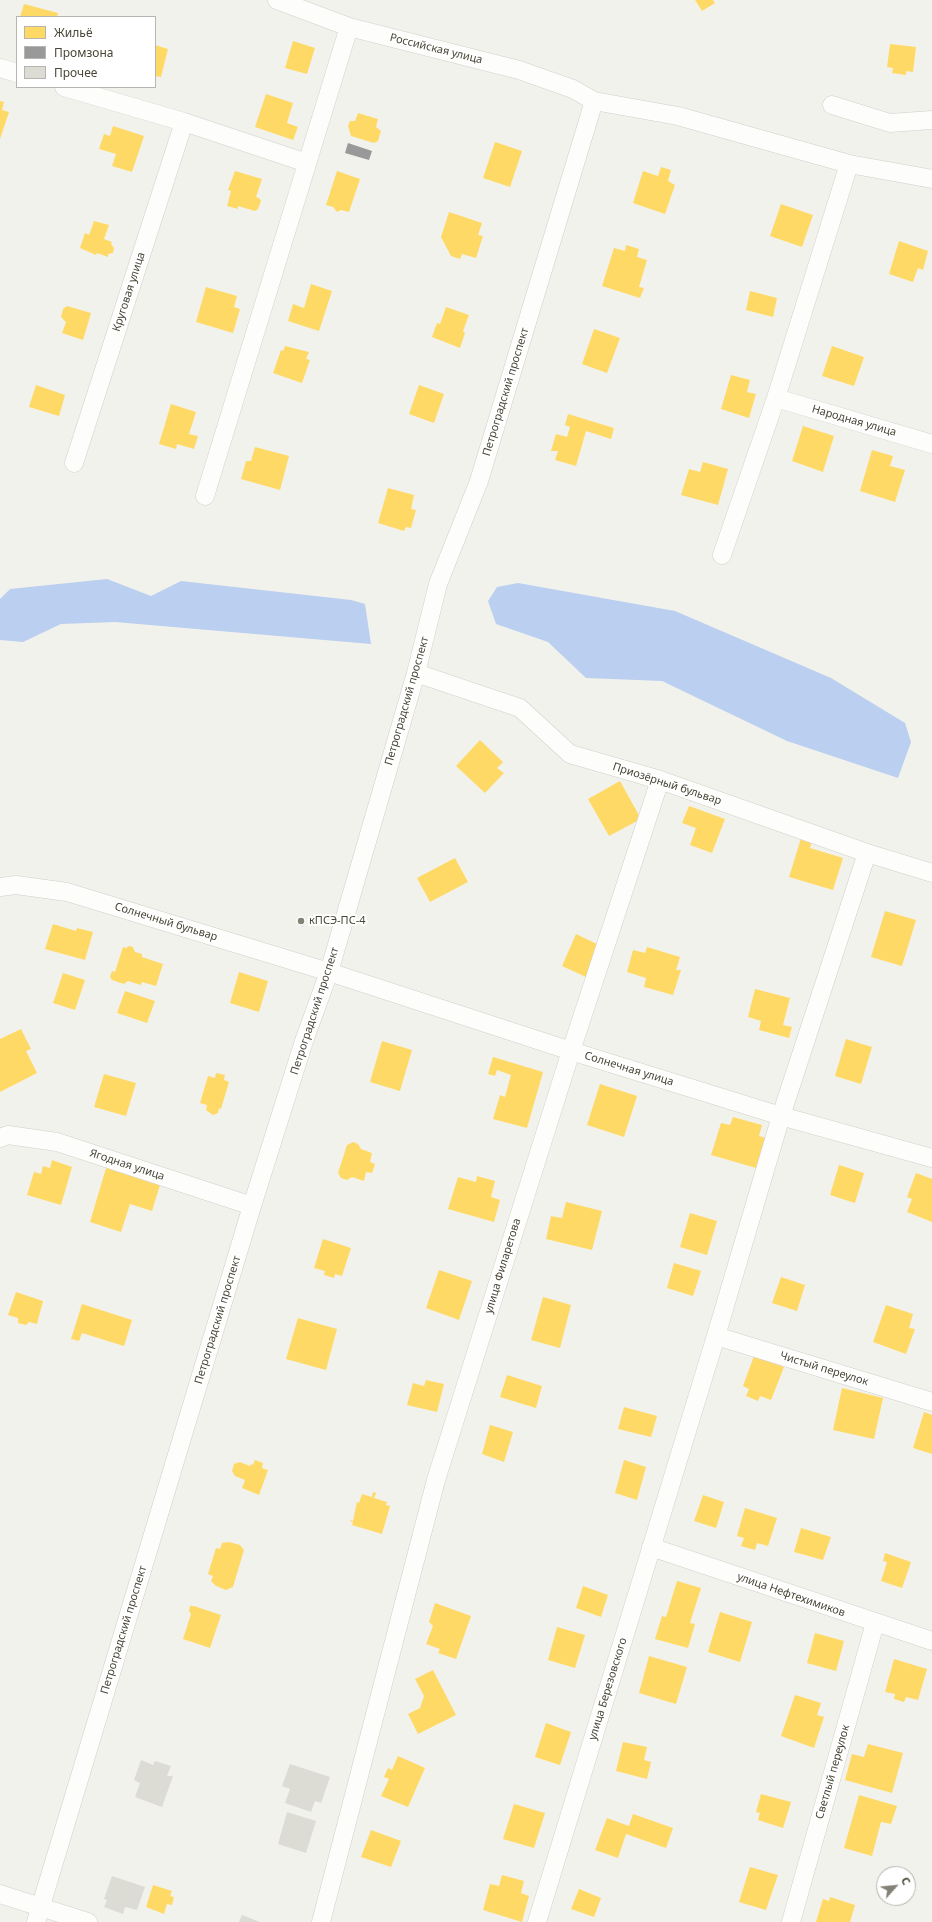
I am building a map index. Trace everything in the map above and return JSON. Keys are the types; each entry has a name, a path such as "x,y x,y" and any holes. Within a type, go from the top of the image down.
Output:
{"street":[{"name":"Российская улица","path":"277,0 349,28 518,70 573,89 594,101 678,116 849,164 932,179"},
{"path":"205,496 349,28"},
{"path":"0,68 16,73"},
{"path":"67,88 184,122 307,163"},
{"name":"Петроградский проспект","path":"38,1914 252,1206 304,1041 329,972 416,673 438,584 479,481 594,101"},
{"path":"832,105 890,123 932,120"},
{"name":"Круговая улица","path":"74,463 184,122"},
{"path":"722,555 776,398 849,164"},
{"name":"Народная улица","path":"776,398 932,444"},
{"name":"Приозёрный бульвар","path":"416,673 520,708 570,754 660,780 867,853 932,873"},
{"name":"улица Филаретова","path":"320,1922 436,1480 571,1051 660,780"},
{"name":"улица Березовского","path":"537,1922 680,1455 781,1116 867,853"},
{"name":"Солнечный бульвар","path":"0,887 16,885 67,892 329,972"},
{"name":"Солнечная улица","path":"329,972 571,1051 781,1116 932,1158"},
{"name":"Ягодная улица","path":"0,1138 8,1135 57,1142 252,1206"},
{"name":"Чистый переулок","path":"716,1336 932,1402"},
{"name":"улица Нефтехимиков","path":"651,1547 932,1641"},
{"name":"Светлый переулок","path":"791,1922 875,1623"},
{"path":"0,1894 38,1914 88,1922"}],"water":[{"path":"107,579 151,596 181,581 351,600 365,604 371,644 115,622 61,624 23,642 0,640 0,599 10,589"},
{"path":"518,583 675,611 831,678 905,723 911,742 898,778 787,741 662,681 586,678 548,642 496,624 488,601 497,587"}],"building: Жильё":[{"path":"695,0 713,0 715,3 702,11"},
{"path":"24,4 58,13 57,16 20,16"},
{"path":"293,41 315,48 307,74 285,68"},
{"path":"890,44 916,47 913,72 906,71 906,75 892,73 893,68 887,67"},
{"path":"156,45 168,49 161,77 156,76"},
{"path":"266,94 293,103 287,123 298,127 293,140 255,127"},
{"path":"0,101 4,102 2,110 9,112 0,139"},
{"path":"358,113 378,119 376,127 381,131 378,141 374,143 351,136 348,126 350,121 355,121"},
{"path":"113,126 144,136 132,172 112,166 116,154 99,149 104,134 110,136"},
{"path":"495,142 522,151 510,187 483,178"},
{"path":"661,167 671,170 668,181 675,185 665,214 633,203 643,171 658,176"},
{"path":"235,171 262,179 256,197 261,201 258,209 255,211 238,206 238,209 227,206 231,191 228,190"},
{"path":"337,171 360,179 349,212 341,210 337,212 333,207 326,205"},
{"path":"781,204 813,215 802,247 770,236"},
{"path":"449,212 482,223 478,235 483,236 476,258 462,254 460,259 451,256 441,237"},
{"path":"94,221 109,225 104,239 112,242 111,244 114,248 113,253 108,254 108,257 97,253 96,255 80,248 85,233 89,235"},
{"path":"899,241 928,251 923,270 918,268 913,282 889,274"},
{"path":"626,245 639,249 637,257 647,260 639,287 644,288 640,298 602,286 614,248 625,251"},
{"path":"311,284 332,291 319,331 288,321 293,304 304,308"},
{"path":"206,287 237,296 234,307 240,309 233,333 196,322"},
{"path":"750,291 777,298 773,317 746,310"},
{"path":"67,306 91,313 83,340 62,333 66,322 61,317 63,309"},
{"path":"446,307 469,315 463,331 465,333 460,348 432,337 437,323 440,324"},
{"path":"594,329 620,338 607,373 582,364"},
{"path":"285,346 309,352 306,359 310,360 302,383 273,373 281,350 283,351"},
{"path":"832,346 864,357 854,386 822,376"},
{"path":"731,375 750,380 747,392 756,394 749,418 721,409"},
{"path":"36,385 65,395 59,416 29,407"},
{"path":"419,385 444,394 434,423 409,414"},
{"path":"171,404 196,412 189,434 198,436 194,449 177,444 176,449 159,444"},
{"path":"568,414 614,428 611,439 586,431 576,466 555,460 558,451 551,451 556,434 567,437 570,427 565,425"},
{"path":"803,426 834,436 823,472 792,461"},
{"path":"255,447 289,456 280,490 241,479 246,461 251,461"},
{"path":"872,450 893,456 890,466 905,470 895,502 860,491"},
{"path":"703,462 728,469 718,505 681,495 689,469 700,472"},
{"path":"388,488 414,495 411,509 416,510 411,528 406,527 404,531 378,523"},
{"path":"480,740 503,762 497,768 504,773 485,793 456,766"},
{"path":"620,781 641,819 609,836 588,799"},
{"path":"689,806 725,819 712,853 690,845 696,828 682,823"},
{"path":"802,835 813,838 810,848 843,858 833,890 789,877"},
{"path":"455,858 468,882 430,902 417,878"},
{"path":"885,911 916,920 902,966 871,957"},
{"path":"53,924 76,931 77,928 93,932 85,960 45,949"},
{"path":"576,934 601,946 586,977 562,966"},
{"path":"129,946 133,947 135,952 142,954 142,957 163,964 156,986 142,982 141,985 128,981 124,984 112,980 110,977 112,971 115,972 123,947 126,948"},
{"path":"647,947 680,957 676,970 681,970 673,995 644,987 646,978 627,972 633,950 645,953"},
{"path":"239,972 268,981 259,1012 230,1003"},
{"path":"63,973 85,980 75,1010 53,1003"},
{"path":"755,989 790,998 783,1025 792,1027 789,1038 759,1030 761,1021 748,1017"},
{"path":"125,991 155,1001 147,1023 117,1013"},
{"path":"21,1029 31,1049 26,1051 37,1073 0,1092 0,1039"},
{"path":"846,1039 872,1047 861,1084 835,1076"},
{"path":"382,1041 412,1050 400,1091 370,1082"},
{"path":"493,1057 543,1072 527,1128 493,1119 500,1095 505,1097 511,1075 497,1070 495,1076 488,1074"},
{"path":"216,1073 225,1075 224,1080 229,1082 221,1109 219,1108 218,1113 213,1115 206,1110 207,1105 200,1103 208,1076 215,1078"},
{"path":"104,1074 136,1083 126,1116 94,1107"},
{"path":"600,1084 637,1096 624,1137 587,1125"},
{"path":"733,1117 762,1125 759,1136 766,1138 756,1168 711,1155 721,1123 730,1125"},
{"path":"353,1142 358,1144 361,1149 372,1153 370,1162 375,1164 372,1173 366,1172 364,1181 352,1177 347,1180 341,1178 338,1173 347,1145"},
{"path":"52,1160 72,1167 61,1205 27,1195 34,1172 41,1174 43,1166 50,1168"},
{"path":"839,1165 864,1173 855,1203 830,1195"},
{"path":"106,1168 160,1185 152,1211 130,1204 121,1232 90,1222"},
{"path":"916,1173 932,1179 932,1222 907,1212 912,1199 907,1197"},
{"path":"477,1176 495,1181 491,1197 500,1200 494,1222 448,1209 458,1177 476,1182"},
{"path":"566,1202 602,1211 592,1250 546,1239 551,1216 562,1218"},
{"path":"690,1213 717,1221 707,1255 680,1247"},
{"path":"323,1239 351,1248 342,1276 335,1274 334,1278 324,1275 325,1271 314,1268"},
{"path":"674,1263 701,1271 693,1296 667,1288"},
{"path":"439,1270 472,1281 459,1320 426,1308"},
{"path":"781,1277 805,1285 797,1311 772,1303"},
{"path":"16,1292 43,1301 37,1324 29,1322 26,1325 18,1323 18,1318 8,1315"},
{"path":"543,1297 571,1305 560,1348 531,1340"},
{"path":"82,1304 132,1320 124,1346 82,1333 79,1341 71,1339"},
{"path":"886,1305 913,1314 909,1328 915,1329 906,1354 873,1342"},
{"path":"298,1318 337,1329 326,1370 286,1359"},
{"path":"754,1356 784,1367 771,1400 760,1396 758,1401 746,1396 749,1389 743,1386"},
{"path":"507,1375 542,1386 536,1408 500,1397"},
{"path":"426,1380 444,1384 437,1412 407,1405 413,1383 424,1386"},
{"path":"842,1388 883,1398 874,1439 833,1430"},
{"path":"624,1407 657,1416 651,1437 618,1429"},
{"path":"924,1412 932,1415 932,1454 913,1448"},
{"path":"490,1425 513,1432 504,1462 482,1454"},
{"path":"255,1460 263,1463 262,1468 268,1470 259,1495 242,1488 245,1480 235,1476 232,1471 234,1464 240,1462 250,1466 251,1464 253,1465"},
{"path":"624,1460 646,1467 637,1500 615,1493"},
{"path":"373,1492 376,1493 374,1498 387,1502 386,1505 390,1506 382,1534 352,1525 353,1522 350,1521 353,1521 357,1502 359,1503 362,1494 372,1497"},
{"path":"703,1495 724,1502 716,1528 694,1521"},
{"path":"745,1508 777,1518 768,1546 757,1543 755,1550 741,1546 744,1538 737,1536"},
{"path":"801,1528 831,1537 823,1560 794,1552"},
{"path":"229,1542 240,1545 244,1550 233,1587 226,1590 216,1586 211,1581 213,1576 208,1574 216,1548 220,1549 222,1543"},
{"path":"885,1553 911,1562 902,1588 881,1581 887,1562 883,1561"},
{"path":"677,1581 701,1588 690,1623 695,1624 688,1648 655,1639 662,1616 666,1617"},
{"path":"583,1586 608,1595 601,1617 576,1608"},
{"path":"435,1603 471,1616 456,1659 438,1653 440,1649 426,1644 433,1626 429,1622"},
{"path":"190,1606 221,1615 210,1648 183,1639 191,1614 189,1611"},
{"path":"720,1612 752,1622 740,1662 708,1652"},
{"path":"557,1627 585,1635 575,1668 548,1660"},
{"path":"815,1633 844,1641 836,1671 807,1663"},
{"path":"649,1656 687,1667 676,1704 639,1693"},
{"path":"894,1659 927,1669 918,1700 906,1697 904,1702 894,1699 895,1694 885,1692"},
{"path":"433,1670 456,1715 418,1734 408,1714 420,1708 424,1696 415,1679"},
{"path":"795,1695 821,1703 817,1715 824,1717 814,1748 781,1736"},
{"path":"546,1723 571,1732 560,1765 535,1757"},
{"path":"623,1742 647,1747 644,1760 651,1762 647,1779 616,1771"},
{"path":"868,1744 903,1753 892,1793 845,1780 852,1754 864,1757"},
{"path":"398,1756 425,1768 408,1807 381,1796 389,1779 384,1777 388,1768 392,1770"},
{"path":"761,1794 791,1802 783,1828 758,1820 760,1813 756,1812"},
{"path":"859,1795 897,1806 891,1824 881,1822 872,1856 844,1848"},
{"path":"514,1804 545,1813 534,1848 503,1839"},
{"path":"633,1814 673,1828 666,1848 626,1834 618,1858 595,1850 607,1818 629,1826"},
{"path":"371,1830 401,1841 391,1867 361,1857"},
{"path":"750,1867 778,1875 766,1910 739,1902"},
{"path":"502,1875 524,1881 521,1893 529,1896 522,1922 483,1910 490,1884 499,1886"},
{"path":"153,1885 172,1891 170,1896 174,1897 172,1905 167,1904 164,1914 146,1907"},
{"path":"579,1889 601,1898 594,1917 571,1909"},
{"path":"830,1897 855,1905 850,1922 816,1922 823,1899 829,1901"}],"building: Промзона":[{"path":"348,143 372,151 369,160 345,153"}],"building: Прочее":[{"name":"кПСЭ-ПС-4","path":"300,916 305,919 303,927 297,924"},
{"path":"141,1760 153,1765 155,1761 171,1766 167,1776 173,1776 162,1807 135,1797 140,1783 134,1780"},
{"path":"290,1764 330,1777 321,1803 315,1801 311,1812 285,1803 290,1789 282,1786"},
{"path":"287,1812 316,1821 306,1853 278,1844"},
{"path":"112,1876 145,1887 137,1910 125,1907 123,1914 104,1907 107,1900 104,1899"},
{"path":"242,1915 260,1922 239,1922"}],"place":[{"name":"кПСЭ-ПС-4","path":"301,921"}]}
